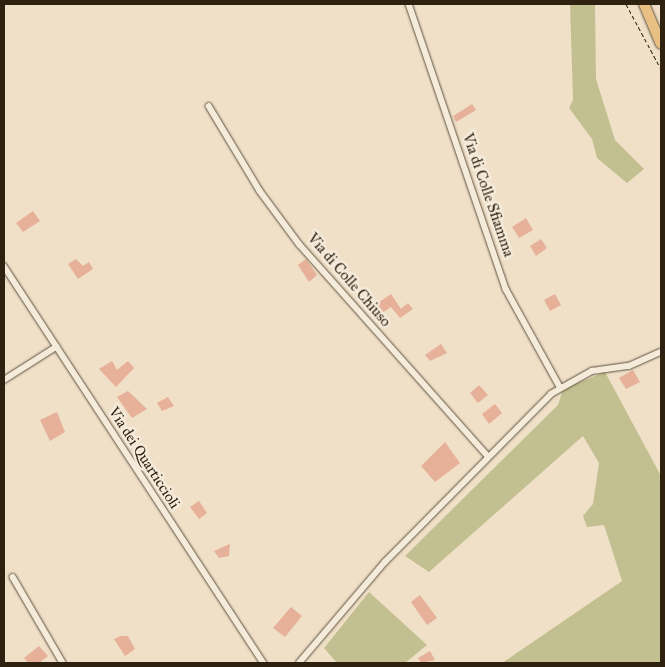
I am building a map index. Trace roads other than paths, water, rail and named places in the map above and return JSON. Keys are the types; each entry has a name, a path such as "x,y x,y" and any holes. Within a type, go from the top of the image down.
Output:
{"highway":[{"path":"644,4 661,44"}],"street":[{"name":"Via di Colle Sfiamma","path":"409,4 506,289 560,387"},
{"name":"Via di Colle Chiuso","path":"210,106 260,191 300,245 488,456"},
{"name":"Via dei Quarticcioli","path":"4,266 264,663"},
{"path":"4,380 56,347"},
{"path":"299,663 385,562 488,456 560,387 592,372 637,364 661,352"},
{"path":"13,577 63,663"}]}
